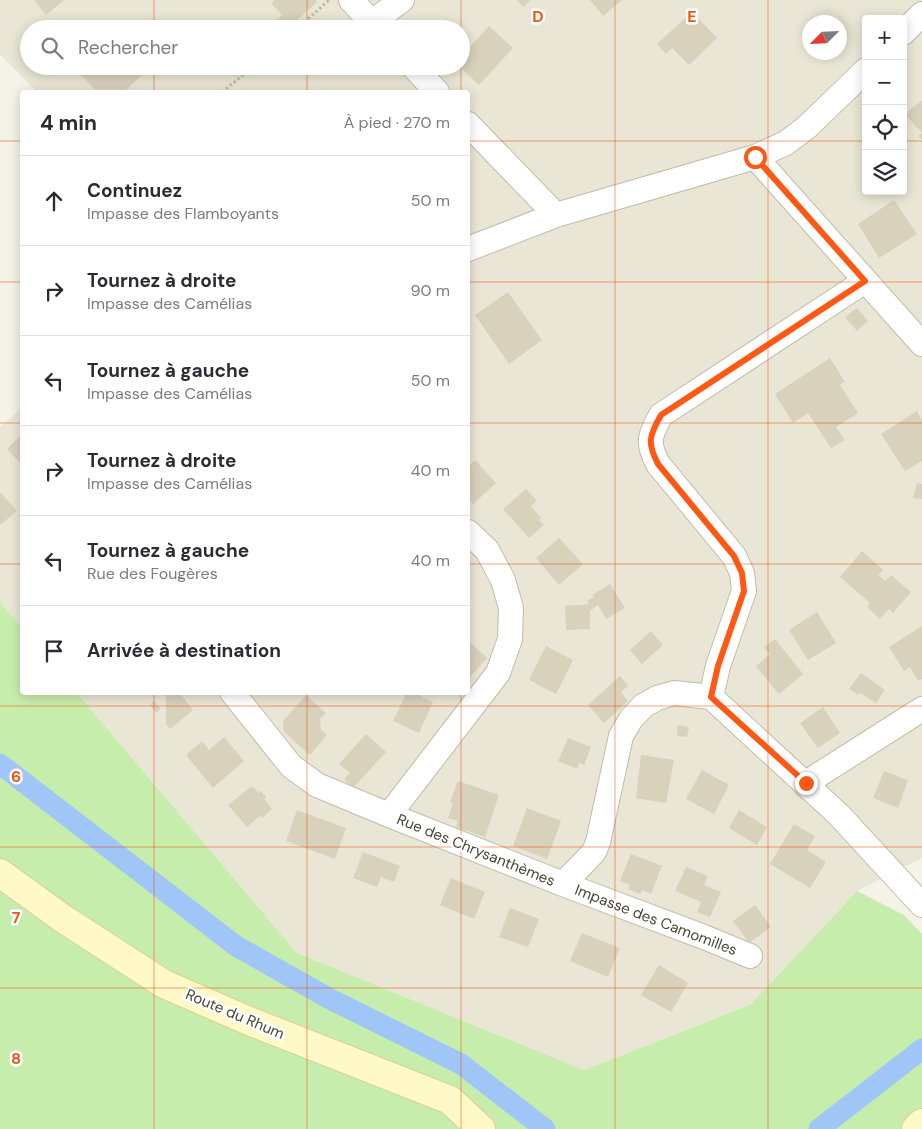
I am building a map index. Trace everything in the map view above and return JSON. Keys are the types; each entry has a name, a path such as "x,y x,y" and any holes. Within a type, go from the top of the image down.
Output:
{"street":[{"path":"351,0 369,20"},
{"path":"381,20 402,0"},
{"path":"907,29 922,14"},
{"path":"470,248 556,215 658,187 755,157 786,143 807,127 862,74"},
{"path":"421,75 435,90"},
{"path":"470,126 556,215"},
{"path":"755,157 922,344"},
{"path":"711,697 718,666 744,591 742,573 734,556 658,464 651,450 652,432 661,415 865,281"},
{"name":"Rue des Chrysanthèmes","path":"388,815 498,673 510,639 511,608 503,580 487,550 470,534"},
{"path":"562,884 594,852 598,842 621,736 631,719 643,706 657,698 674,693 711,697 839,815 922,905"},
{"name":"Rue des Chrysanthèmes","path":"234,695 291,766 316,785 562,884"},
{"path":"806,783 922,709"},
{"name":"Route du Rhum","path":"0,874 62,918 164,984 249,1021 450,1100 481,1129"},
{"name":"Impasse des Camomilles","path":"562,884 704,936 750,956"},
{"path":"916,1129 922,1123"}],"path":[{"path":"307,20 329,0"},
{"path":"224,90 243,75"}],"shaded area":[{"path":"0,0 922,0 922,858 857,891 750,1005 584,1070 297,953 79,695 470,695 470,90 35,90 20,75 470,75 470,20 20,20 20,75 0,54"},
{"path":"20,409 20,626 0,602 0,428"}],"green space":[{"path":"0,602 20,626 20,695 79,695 297,953 584,1070 750,1005 857,891 904,915 922,934 922,1129 0,1129"}],"building":[{"path":"34,0 64,0 46,15"},
{"path":"274,0 315,0 317,2 297,20 279,20 282,15 271,3"},
{"path":"517,0 531,0 523,7"},
{"path":"590,0 622,0 603,16"},
{"path":"692,12 717,38 689,65 672,48 666,54 657,44"},
{"path":"489,26 513,48 479,85 468,75 470,75 470,47"},
{"path":"81,75 142,75 126,90 95,90"},
{"path":"922,100 922,133 907,116 907,112"},
{"path":"894,200 917,234 879,258 858,224"},
{"path":"508,292 542,340 509,364 475,315"},
{"path":"857,308 868,321 857,331 845,317"},
{"path":"830,358 845,382 840,385 858,413 836,427 845,440 831,448 808,413 793,423 775,394"},
{"path":"917,411 922,420 922,461 905,471 881,434"},
{"path":"20,436 20,463 7,449"},
{"path":"475,460 496,483 473,504 470,500 470,465"},
{"path":"917,483 922,484 922,499 913,498"},
{"path":"526,489 537,501 531,506 544,525 529,538 503,509"},
{"path":"0,492 17,511 0,525"},
{"path":"559,538 583,564 559,585 536,558"},
{"path":"862,551 883,570 878,575 885,581 891,575 911,592 893,613 889,609 880,619 867,607 870,603 840,577"},
{"path":"610,584 625,608 606,619 598,605 590,611 590,629 566,630 565,606 589,604 587,601 594,597 592,595"},
{"path":"817,612 836,643 808,660 789,630"},
{"path":"922,626 922,679 918,681 910,667 904,671 889,647"},
{"path":"651,631 663,645 642,664 630,650"},
{"path":"775,639 803,674 779,694 756,666 770,654 764,647"},
{"path":"470,642 487,658 470,675"},
{"path":"546,646 573,660 556,694 529,680"},
{"path":"861,673 885,690 876,703 860,693 858,695 849,689"},
{"path":"620,676 628,686 621,692 628,701 604,723 588,705"},
{"path":"166,695 181,695 193,710 170,729 166,724"},
{"path":"306,695 326,713 320,719 321,730 327,735 310,755 284,732 283,721"},
{"path":"406,695 418,695 433,702 419,733 393,721"},
{"path":"154,701 161,709 156,713 150,705"},
{"path":"823,707 840,733 818,748 800,723"},
{"path":"678,725 689,727 687,737 677,736"},
{"path":"366,734 386,752 353,788 344,779 350,773 339,764"},
{"path":"224,737 244,761 213,788 186,755 202,741 209,750"},
{"path":"568,738 591,747 584,765 579,763 577,769 558,761"},
{"path":"641,755 674,760 666,803 636,798"},
{"path":"702,770 729,785 714,814 686,799"},
{"path":"884,771 908,780 898,808 873,798"},
{"path":"458,781 499,795 485,837 456,827 458,821 448,818 453,803 450,802"},
{"path":"252,786 259,793 261,791 266,797 264,799 272,809 262,818 261,815 247,827 228,805"},
{"path":"527,808 561,821 547,859 513,846"},
{"path":"297,810 346,828 335,859 286,841"},
{"path":"739,810 767,827 757,845 729,828"},
{"path":"794,824 815,836 807,850 826,862 810,888 770,864"},
{"path":"363,852 400,866 394,882 381,877 377,887 353,878"},
{"path":"631,854 662,866 651,894 642,890 640,894 628,889 630,885 620,881"},
{"path":"686,867 708,876 704,885 721,892 710,917 697,912 701,902 675,891"},
{"path":"451,878 485,892 474,919 440,905"},
{"path":"755,905 771,927 749,943 733,921"},
{"path":"510,908 539,919 528,947 499,937"},
{"path":"582,933 620,948 608,977 570,961"},
{"path":"659,965 688,983 671,1012 641,995"}],"waterway":[{"path":"0,764 236,946 330,999 461,1064 545,1129"},
{"path":"819,1129 922,1049"}],"route":[{"path":"755,157 865,281 661,415 652,432 651,450 658,464 734,556 742,573 744,591 718,666 711,697 806,783"}]}
